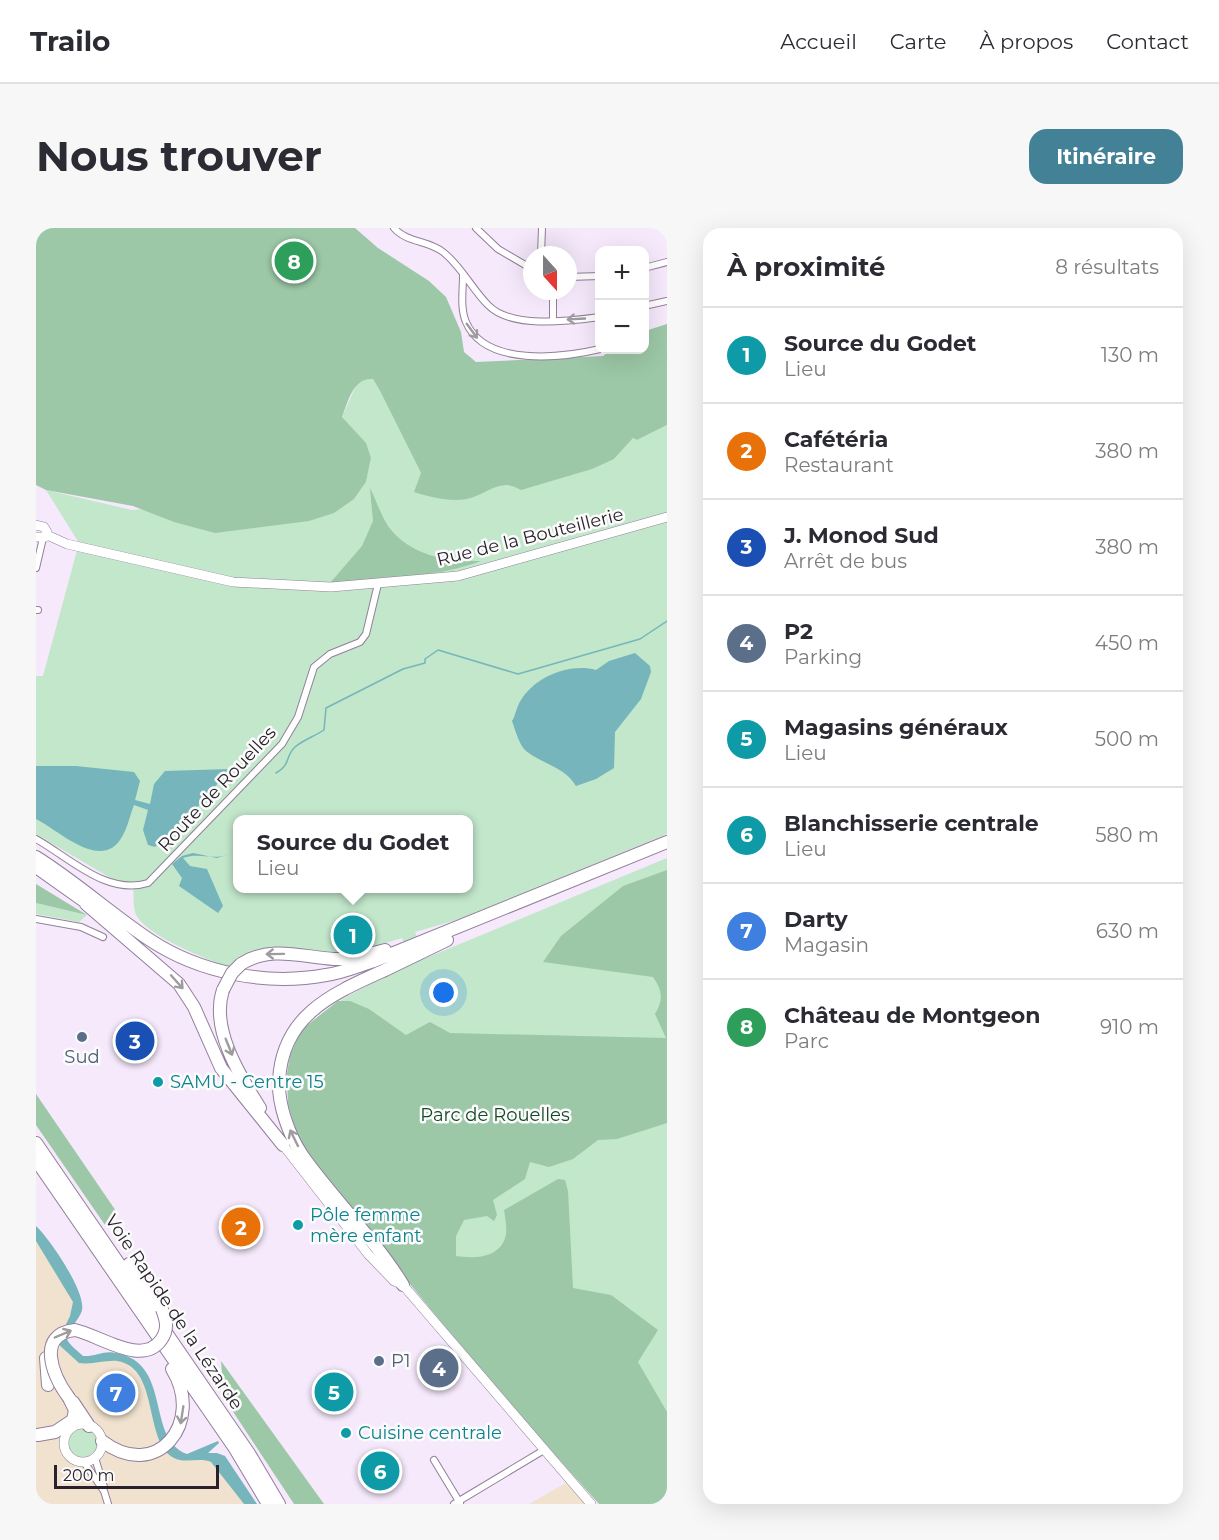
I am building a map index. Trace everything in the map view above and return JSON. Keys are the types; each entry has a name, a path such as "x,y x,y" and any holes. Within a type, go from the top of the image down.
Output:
{"highway":[{"path":"36,867 67,887 140,942 174,962 204,974 243,983 283,987 330,982 371,970 667,842"},
{"path":"36,857 66,876 152,942 207,967 242,975 283,979 327,975 374,962 667,850"},
{"path":"36,872 67,887 179,984 194,1007 221,1068 283,1144"},
{"path":"283,1144 245,1084 223,1032 219,1009 223,990 232,973 252,957 274,953 336,959 353,958 447,936"},
{"path":"403,1285 301,1153 282,1107 279,1092 280,1072 283,1054 294,1032 321,1001 447,936"},
{"name":"Voie Rapide de la Lézarde","path":"36,1143 244,1447 279,1504"},
{"name":"Voie Rapide de la Lézarde","path":"36,1160 234,1447 268,1504"},
{"path":"48,1385 47,1348 54,1337 67,1330 75,1330 133,1350 146,1350 163,1337 167,1328 162,1309 96,1221 70,1192"},
{"path":"100,1253 177,1377 182,1395 183,1413 168,1443 142,1456 102,1441"},
{"path":"46,1359 52,1376 88,1422"},
{"path":"38,1435 55,1432 73,1420 75,1410 69,1398"}],"street":[{"path":"394,228 406,238 443,252 488,306 503,316 532,321 595,317"},
{"path":"476,228 498,249 523,264"},
{"path":"541,246 542,228"},
{"path":"649,267 667,262"},
{"path":"463,275 462,301 466,323 479,340 489,347 537,356 595,350"},
{"path":"577,277 595,276"},
{"path":"553,300 553,320"},
{"path":"649,305 667,300"},
{"name":"Rue de la Bouteillerie","path":"42,537 233,582 313,587 378,584 458,576 667,518"},
{"path":"36,525 44,527 36,568"},
{"name":"Route de Rouelles","path":"36,839 106,882 130,887 148,883 282,744 298,717 314,667 323,658 360,642 366,634 378,584"},
{"path":"36,919 81,927 103,937"},
{"path":"283,1144 381,1269 403,1285 591,1504"},
{"path":"88,1422 99,1433 102,1441 100,1451 94,1458 84,1462 74,1460 68,1455 65,1438 75,1426 88,1422"},
{"path":"434,1460 458,1503 544,1450"},
{"path":"94,1458 108,1504"},
{"path":"84,1462 104,1491"}],"shaded area":[{"path":"635,653 650,666 651,672 641,699 615,732 614,768 596,779 576,786 566,774 526,751 512,721 521,700 535,684 554,673 575,668 596,670 609,661"},
{"path":"36,766 76,766 134,772 140,781 135,800 150,804 154,784 165,771 229,769 204,801 155,847 148,845 143,830 148,810 134,805 123,835 115,846 104,851 81,846 36,819"},
{"path":"193,853 211,857 183,858 190,866 207,869 223,906 218,913 179,886 182,878 172,864 182,856"},
{"path":"36,1226 66,1266 82,1302 81,1314 67,1336 70,1343 83,1356 112,1352 134,1360 145,1371 152,1385 166,1433 174,1446 187,1454 218,1441 219,1443 208,1453 225,1456 257,1504 244,1504 211,1462 178,1460 164,1449 158,1437 146,1390 140,1376 131,1366 117,1361 79,1363 57,1343 70,1316 73,1302 36,1241"},
{"path":"36,1235 79,1303 63,1341 82,1360 117,1357 141,1374 159,1429 174,1453 219,1462 248,1504 36,1504"},
{"path":"566,1483 585,1504 529,1504"}],"green space":[{"path":"36,228 355,228 378,248 429,281 446,297 461,332 464,352 476,362 603,356 606,354 649,354 649,330 667,324 667,425 637,440 633,438 614,459 592,469 521,490 506,485 474,497 454,500 414,492 421,473 373,379 366,379 356,386 342,417 366,443 371,458 366,482 354,499 334,513 309,521 215,533 174,522 133,506 46,490 36,485"},
{"name":"Parc de Rouelles","path":"365,378 373,379 421,473 467,499 499,485 514,486 614,459 633,438 637,440 667,425 667,834 463,918 415,932 426,958 667,858 667,1504 599,1504 293,1123 287,1089 290,1061 299,1039 315,1020 335,1004 358,990 412,964 402,938 346,955 285,949 230,968 177,945 140,921 135,912 133,884 119,883 36,834 36,676 43,676 79,543 46,490 132,510 145,509 174,522 254,526 282,524 354,499 366,482 371,458 365,443 342,417 357,383"},
{"path":"370,488 388,526 407,545 443,558 481,561 426,574 330,583 362,546 373,521"},
{"path":"667,870 667,1123 617,1139 598,1140 573,1159 549,1167 530,1162 525,1179 493,1200 497,1215 494,1221 487,1216 464,1220 456,1236 456,1256 479,1257 493,1252 499,1248 506,1234 504,1210 558,1179 565,1180 568,1191 573,1288 611,1295 658,1330 638,1362 667,1412 667,1504 599,1504 502,1396 345,1205 300,1143 288,1104 287,1073 290,1056 301,1030 338,1001 350,1001 369,1009 406,1035 430,1022 450,1033 666,1038 655,1014 661,995 653,977 543,962 561,936 623,886"},
{"path":"36,884 87,915 36,903"},
{"path":"36,903 87,915 79,922 36,914"},
{"path":"36,1094 118,1214 105,1225 36,1125"},
{"path":"221,1361 324,1504 294,1504 224,1398"},
{"path":"83,1429 93,1433 97,1443 93,1453 83,1457 73,1453 69,1443 73,1433"}],"waterway":[{"path":"276,773 284,767 295,747 324,730 326,708 403,669 425,663 425,659 438,650 518,674 640,639 667,621"}],"place":[{"name":"Château de Montgeon","path":"294,261"},
{"name":"Source du Godet","path":"353,935"},
{"name":"Sud","path":"82,1037"},
{"name":"J. Monod Sud","path":"135,1041"},
{"name":"SAMU - Centre 15","path":"158,1082"},
{"name":"Pôle femme mère enfant","path":"298,1225"},
{"name":"Cafétéria","path":"241,1227"},
{"name":"P1","path":"379,1361"},
{"name":"P2","path":"439,1368"},
{"name":"Magasins généraux","path":"334,1392"},
{"name":"Darty","path":"116,1393"},
{"name":"Cuisine centrale","path":"346,1433"},
{"name":"Blanchisserie centrale","path":"380,1471"}]}
